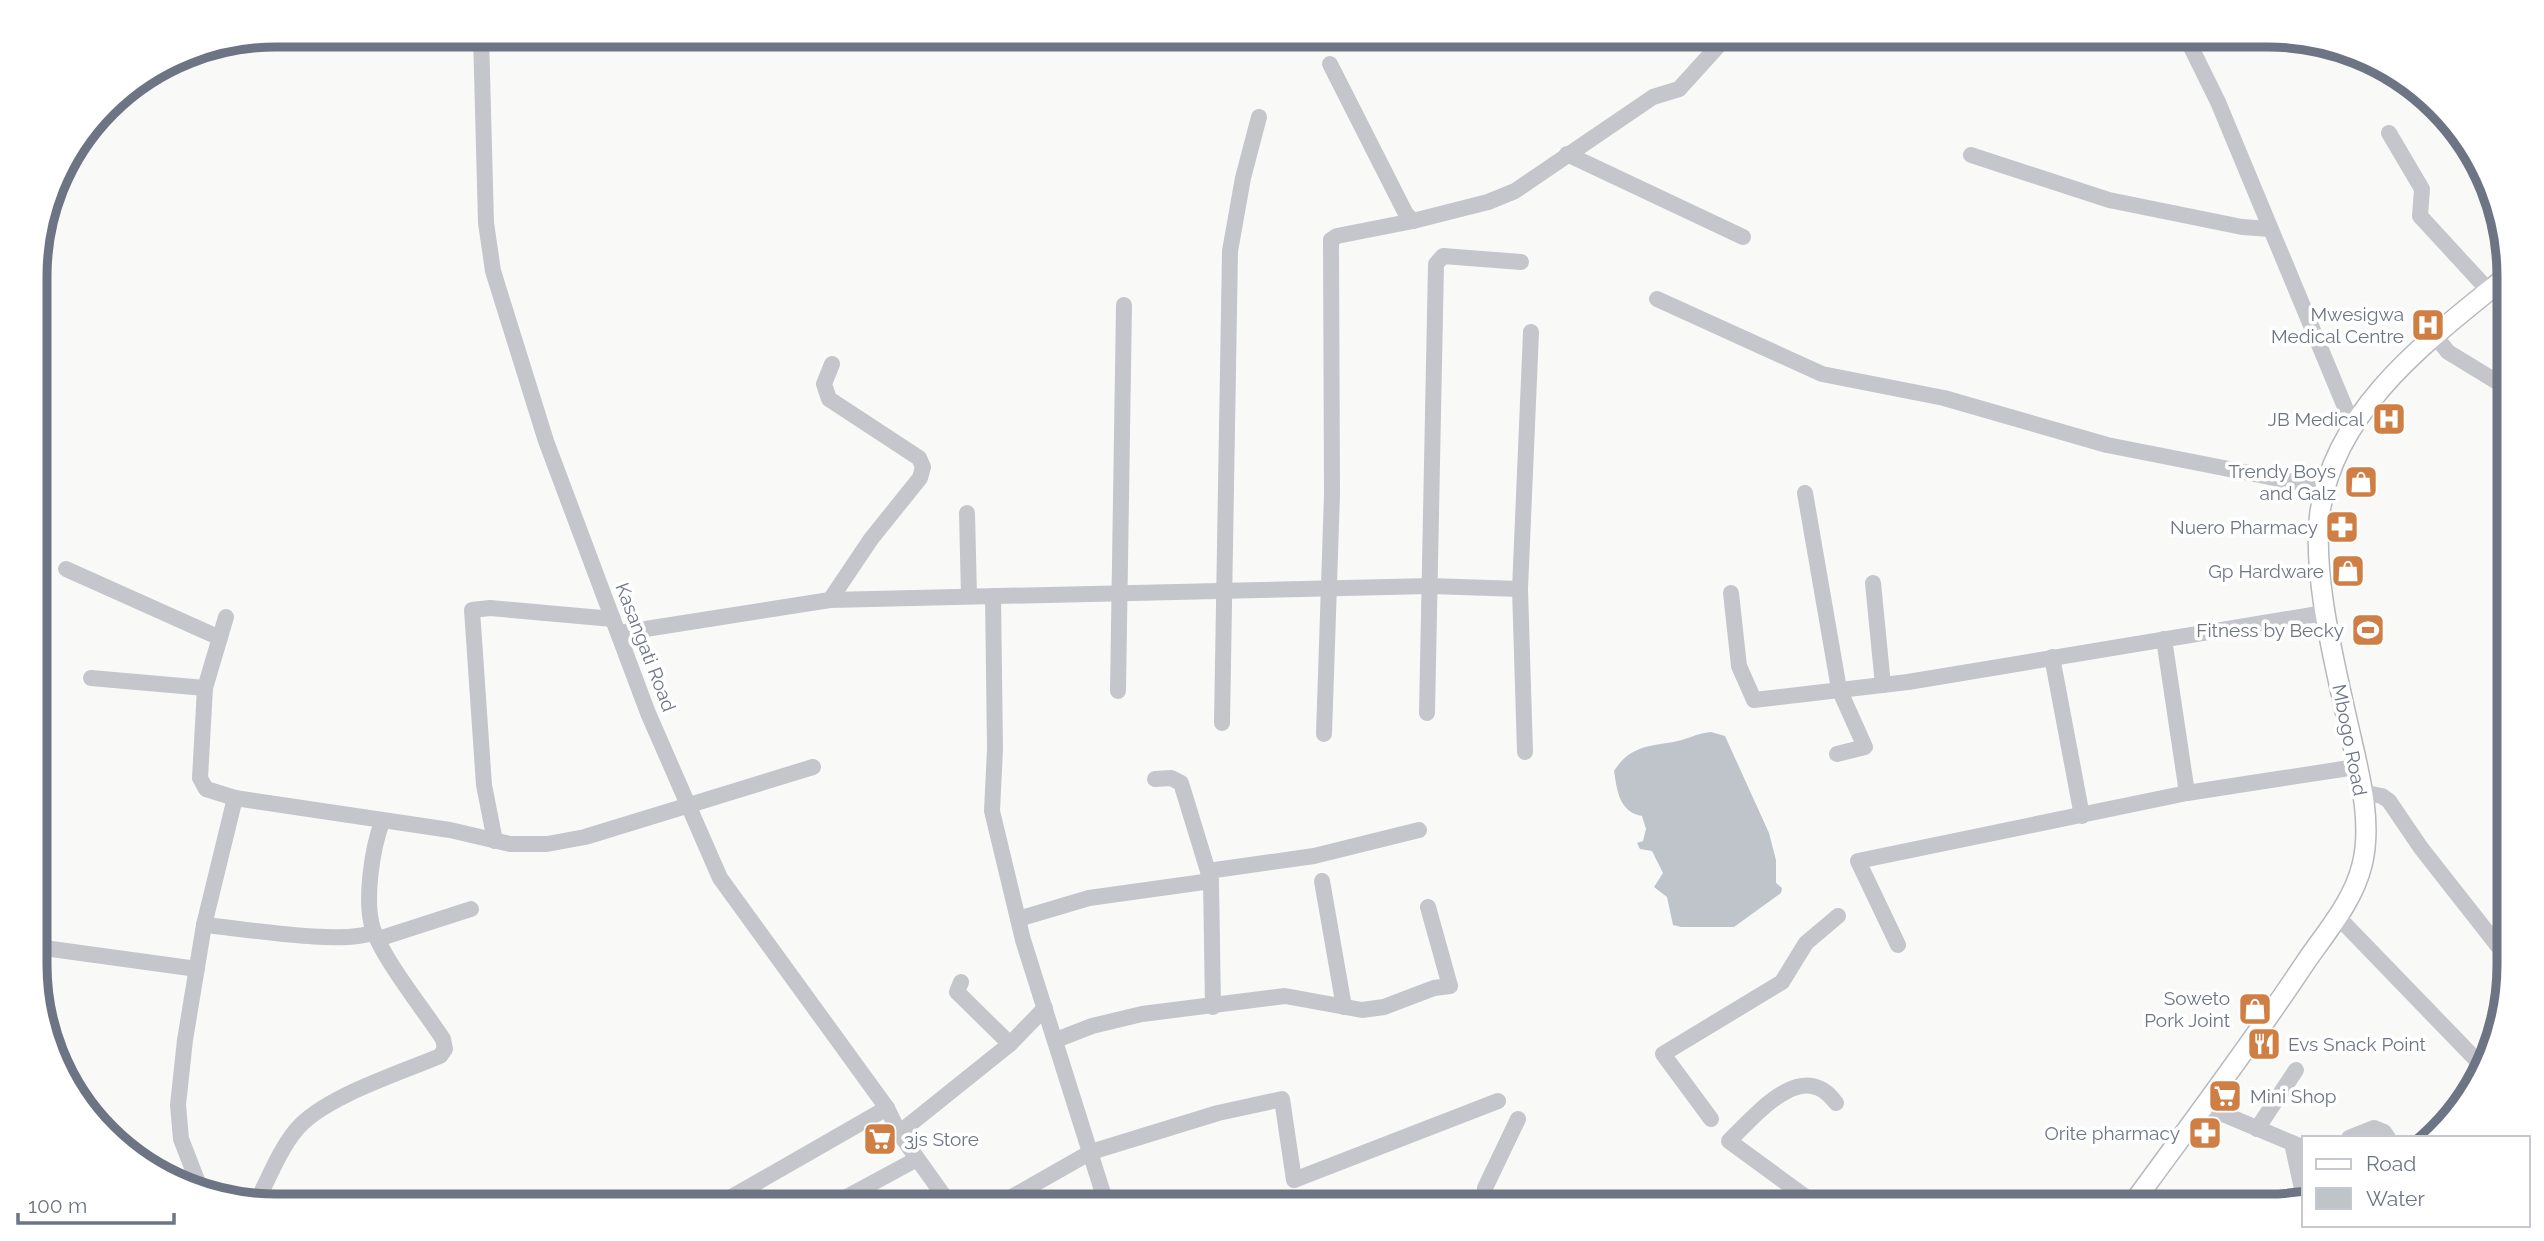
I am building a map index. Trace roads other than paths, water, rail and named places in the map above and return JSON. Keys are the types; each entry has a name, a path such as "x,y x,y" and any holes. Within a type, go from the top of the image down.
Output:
{"main road":[{"name":"Mbogo Road","path":"2140,1193 2338,917 2354,888 2362,864 2366,823 2325,613 2319,532 2329,470 2352,424 2377,394 2497,284"}],"street":[{"name":"Kasangati Road","path":"481,47 486,223 493,271 546,441 648,713 720,878 887,1108 899,1133 942,1194"},
{"path":"1324,734 1332,494 1330,243 1337,236 1489,202 1515,191 1653,97 1679,89 1717,47"},
{"path":"2191,47 2218,102 2352,424"},
{"path":"1330,64 1406,214 1413,221"},
{"path":"1222,723 1230,251 1237,203 1259,117"},
{"path":"2389,133 2422,189 2422,219 2489,290"},
{"path":"1567,154 1743,237"},
{"path":"1971,155 2109,200 2242,227 2270,229"},
{"path":"1427,713 1436,264 1443,256 1521,262"},
{"path":"1657,299 1822,374 1944,398 2107,445 2325,488"},
{"path":"1118,691 1124,305"},
{"path":"1525,752 1520,589 1531,332"},
{"path":"2436,337 2448,352 2497,382"},
{"path":"830,600 871,539 920,478 923,467 919,458 829,399 824,384 832,363"},
{"path":"1805,493 1839,690 1865,747 1837,754"},
{"path":"967,513 969,596"},
{"path":"66,569 220,638"},
{"path":"1873,583 1883,685"},
{"path":"495,841 484,785 471,610 490,608 616,626 830,600 1430,586 1520,589"},
{"path":"1731,593 1739,666 1754,700 1883,685 2325,613"},
{"path":"993,596 995,749 992,811 1017,919 1103,1194"},
{"path":"226,617 205,688 200,778 206,789 235,798 284,803 382,822 450,830 510,844 547,844 585,837 690,807 813,767"},
{"path":"2164,639 2186,793"},
{"path":"2052,657 2082,816"},
{"path":"91,678 205,688"},
{"path":"1898,945 1858,861 2186,793 2356,766"},
{"path":"1155,779 1171,778 1181,783 1210,876 1213,1007"},
{"path":"2361,792 2382,796 2389,801 2421,848 2497,945"},
{"path":"197,1179 181,1139 178,1105 204,925 235,798"},
{"path":"261,1193 278,1157 297,1128 309,1118 352,1092 443,1054 443,1039 376,935 370,919 373,852 382,822"},
{"path":"1017,919 1089,898 1314,856 1419,830"},
{"path":"1322,881 1343,1007"},
{"path":"1056,1040 1092,1026 1142,1014 1285,996 1362,1010 1384,1007 1434,988 1450,986 1428,907"},
{"path":"204,925 359,937 376,935 471,909"},
{"path":"1711,1119 1662,1054 1782,982 1806,943 1838,916"},
{"path":"2338,917 2476,1059"},
{"path":"47,948 197,969"},
{"path":"961,982 957,992 1010,1044"},
{"path":"899,1133 1010,1044 1045,1008"},
{"path":"2257,1129 2297,1070"},
{"path":"1801,1193 1729,1141 1781,1093 1793,1087 1818,1087 1829,1093 1836,1103"},
{"path":"1018,1194 1091,1152 1218,1112 1282,1099 1294,1180 1498,1101"},
{"path":"2204,1106 2298,1146 2302,1181"},
{"path":"737,1194 887,1108"},
{"path":"1485,1193 1485,1188 1518,1119"},
{"path":"2353,1136 2374,1128 2387,1136"},
{"path":"853,1194 917,1159"}],"water":[{"path":"1711,732 1725,736 1769,833 1776,860 1776,883 1782,888 1781,893 1734,927 1681,927 1673,925 1667,897 1654,887 1663,873 1652,851 1640,849 1637,843 1643,841 1646,829 1642,816 1634,814 1624,805 1618,793 1614,771 1626,757 1640,749"}],"place":[{"name":"Mwesigwa Medical Centre","path":"2428,325"},
{"name":"JB Medical","path":"2389,419"},
{"name":"Trendy Boys and Galz","path":"2361,482"},
{"name":"Nuero Pharmacy","path":"2342,527"},
{"name":"Gp Hardware","path":"2348,571"},
{"name":"Fitness by Becky","path":"2368,630"},
{"name":"Soweto Pork Joint","path":"2255,1009"},
{"name":"Evs Snack Point","path":"2264,1044"},
{"name":"Mini Shop","path":"2225,1096"},
{"name":"Orite pharmacy","path":"2205,1133"},
{"name":"3js Store","path":"880,1139"}]}
